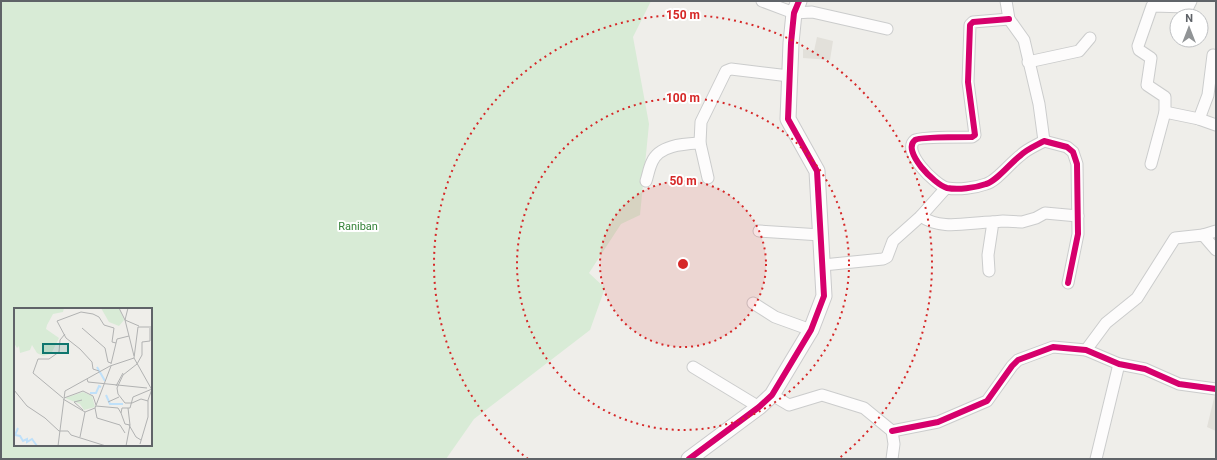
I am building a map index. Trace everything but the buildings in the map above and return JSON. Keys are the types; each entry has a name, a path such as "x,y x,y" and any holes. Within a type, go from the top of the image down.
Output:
{"street":[{"path":"762,1 797,7 812,12 887,29"},
{"path":"1006,1 1009,19 1017,28 1024,40 1039,104 1044,141"},
{"path":"1151,164 1165,112 1165,96 1146,85 1151,58 1139,50 1138,46 1152,6 1188,7 1191,1"},
{"path":"689,459 759,407 772,395 811,330 824,296 817,171 788,119 789,76 797,7"},
{"path":"1009,19 973,22 970,25 968,82 975,135 972,137 919,138 914,140 912,145 914,157 926,173 946,188 963,188 987,184 1022,154 1044,141 1067,146 1073,152 1077,164 1078,216 1078,234 1068,283"},
{"path":"1028,62 1079,51 1090,38"},
{"path":"1199,119 1208,95 1213,56"},
{"path":"708,178 700,143 704,114 709,109 726,72 731,69 789,76"},
{"path":"1165,112 1199,119 1216,125"},
{"path":"646,181 652,161 660,153 677,145 700,143"},
{"path":"823,265 882,260 887,256 894,241 921,216 946,188"},
{"path":"921,216 929,223 945,225 1003,221 1022,222 1036,218 1045,213 1078,216"},
{"path":"989,271 988,255 993,222"},
{"path":"759,231 821,235"},
{"path":"1086,350 1106,323 1137,298 1175,238 1203,235 1216,231"},
{"path":"1203,235 1216,250"},
{"path":"753,303 774,317 811,330"},
{"path":"892,431 938,422 987,401 1018,360 1053,347 1086,350 1119,364 1145,369 1179,384 1216,389"},
{"path":"1096,459 1119,364"},
{"path":"693,367 759,407"},
{"path":"772,395 789,405 822,395 864,408 892,431 894,444 892,459"}],"shaded area":[{"path":"817,37 833,41 830,60 803,58 803,49 814,51"},
{"path":"1216,390 1216,431 1207,427"}],"green space":[{"name":"Raniban","path":"1,1 651,1 633,37 649,124 640,215 621,224 589,273 605,288 590,330 474,419 446,459 1,459"}],"cycle path":[{"path":"689,459 759,407 772,395 811,330 824,296 817,171 788,119 791,43 794,13 799,1"},
{"path":"1009,19 973,22 970,25 968,82 975,135 972,137 918,139 915,140 912,145 912,152 921,167 935,181 947,188 956,189 977,187 990,182 1023,153 1044,141 1067,147 1073,152 1077,164 1078,234 1068,283"},
{"path":"892,431 938,422 987,401 1018,360 1053,347 1086,350 1119,364 1145,369 1179,384 1216,389"}]}
